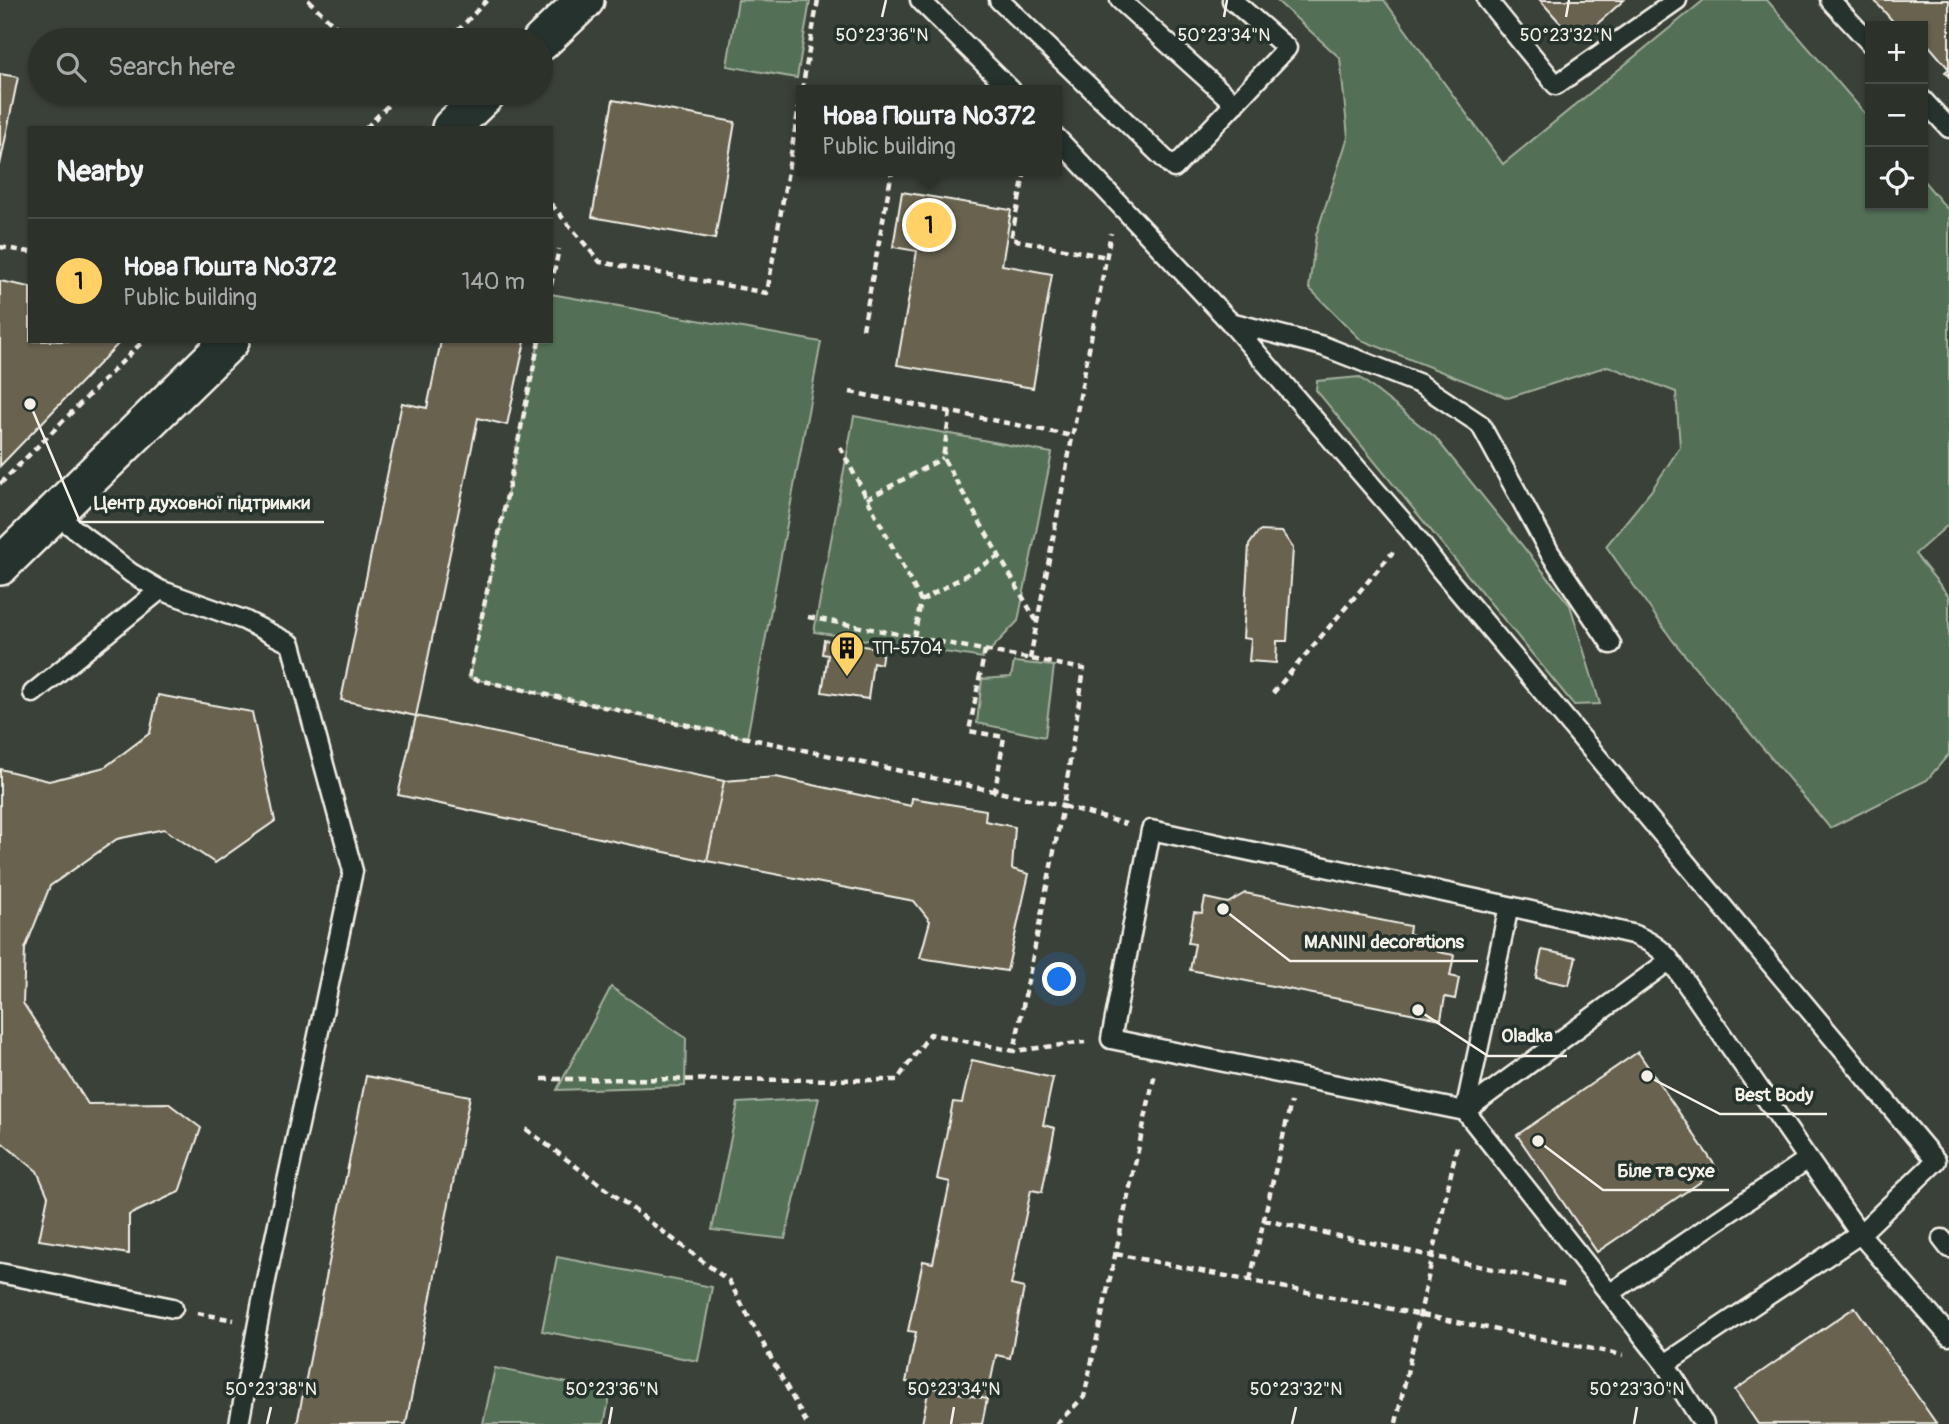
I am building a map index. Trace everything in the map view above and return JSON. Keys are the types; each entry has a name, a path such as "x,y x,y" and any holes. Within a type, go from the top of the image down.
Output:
{"street":[{"path":"553,31 585,0"},
{"path":"453,126 475,105"},
{"path":"0,565 228,343"}],"lane":[{"path":"920,0 1006,85"},
{"path":"999,0 1174,168 1287,48 1232,0"},
{"path":"1120,0 1235,104"},
{"path":"1486,0 1556,85 1677,0"},
{"path":"1830,0 1865,38"},
{"path":"1928,105 1949,128"},
{"path":"1062,143 1230,322 1411,531 1439,568 1936,1161 1860,1234 1665,1364"},
{"path":"1230,322 1323,346 1420,384 1480,424 1550,553 1611,644"},
{"path":"54,513 131,573 160,590 244,620 291,644 353,871 239,1424"},
{"path":"33,693 160,590"},
{"path":"1704,1424 1665,1364 1465,1111 1111,1040 1151,830 1509,905 1632,934 1649,941 1670,960 1860,1234 1949,1336"},
{"path":"1465,1111 1509,905"},
{"path":"1465,1111 1670,960"},
{"path":"1609,1294 1808,1159"},
{"path":"0,1273 173,1308"}],"path":[{"path":"308,0 337,28"},
{"path":"460,28 487,0"},
{"path":"803,85 818,0"},
{"path":"368,126 388,105"},
{"path":"553,206 600,262 767,293 796,127"},
{"path":"863,329 891,176"},
{"path":"1024,176 1011,239 1107,257"},
{"path":"1030,659 1117,202"},
{"path":"0,247 28,252"},
{"path":"553,276 559,249"},
{"path":"0,484 141,343"},
{"path":"539,343 469,678 1063,806 1151,830"},
{"path":"850,392 1073,436"},
{"path":"950,412 943,458 1037,623"},
{"path":"840,447 921,601 914,637"},
{"path":"867,499 943,458"},
{"path":"1273,692 1411,531"},
{"path":"921,601 999,556"},
{"path":"808,617 1084,669 1063,806 1014,1051"},
{"path":"985,650 969,731 1004,737 995,792"},
{"path":"542,1079 897,1080 930,1034 1014,1051 1111,1040"},
{"path":"1056,1424 1084,1397 1160,1049"},
{"path":"1250,1280 1296,1077"},
{"path":"1396,1423 1465,1111"},
{"path":"526,1129 729,1281 807,1424"},
{"path":"1264,1220 1609,1294"},
{"path":"1116,1254 1665,1364"},
{"path":"173,1308 258,1325"}],"green space":[{"path":"738,0 810,1 797,78 727,66"},
{"path":"1276,0 1384,0 1503,164 1704,0 1767,0 1865,113 1865,210 1928,210 1928,186 1949,211 1949,524 1915,554 1949,596 1949,754 1927,780 1830,828 1673,641 1606,546 1651,491 1680,447 1676,392 1608,366 1508,398 1361,340 1309,288 1316,235 1348,137 1340,58"},
{"path":"553,294 821,342 747,738 469,678 539,343 553,343"},
{"path":"1359,377 1435,437 1570,605 1600,704 1574,705 1316,390 1317,381"},
{"path":"854,416 1052,453 1018,621 983,658 814,632"},
{"path":"1014,662 1054,666 1045,737 977,723 982,679 1011,677"},
{"path":"611,987 686,1038 685,1086 557,1090"},
{"path":"819,1098 785,1239 712,1230 738,1103"},
{"path":"557,1257 712,1287 698,1361 542,1331"},
{"path":"495,1368 611,1392 604,1424 483,1424"}],"building":[{"path":"1540,0 1624,0 1577,42"},
{"path":"1874,0 1949,0 1949,69 1928,44 1928,21 1893,21"},
{"path":"0,74 18,77 0,165"},
{"path":"613,100 735,122 715,239 592,217"},
{"path":"902,192 1011,210 1002,265 1052,274 1033,388 897,365 917,251 893,247"},
{"path":"0,281 28,287 28,343 119,343 0,466"},
{"path":"441,343 525,343 507,425 478,418 416,716 341,700 402,403 427,408"},
{"path":"1259,531 1282,532 1293,548 1287,641 1277,641 1276,663 1249,661 1251,639 1243,638 1249,545"},
{"name":"ТП-5704","path":"824,640 883,649 881,664 873,662 868,699 822,692 828,655 822,654"},
{"path":"158,695 252,712 275,821 215,863 164,829 117,839 50,886 25,949 23,1003 88,1104 168,1103 201,1128 179,1192 129,1215 129,1254 39,1240 48,1196 37,1171 0,1141 0,769 49,781 105,767 150,733"},
{"path":"416,716 724,781 707,861 398,795"},
{"path":"776,777 911,806 912,798 986,810 985,821 1015,827 1012,869 1029,874 1007,971 920,958 930,921 914,901 707,861 724,781"},
{"path":"1245,893 1410,926 1409,934 1434,940 1438,952 1454,955 1450,976 1459,978 1455,999 1445,997 1441,1019 1190,970 1195,944 1188,943 1194,912 1202,913 1205,898 1228,903"},
{"path":"1542,950 1576,957 1569,985 1536,978"},
{"path":"1638,1052 1718,1170 1597,1252 1517,1135"},
{"path":"972,1060 1053,1078 1043,1125 1055,1128 1042,1192 1031,1190 1011,1285 1024,1288 1010,1358 996,1355 987,1399 906,1382 916,1332 908,1331 923,1261 933,1263 950,1182 937,1179 953,1102 962,1103"},
{"path":"366,1076 470,1096 406,1424 297,1424"},
{"path":"1855,1307 1936,1423 1758,1424 1735,1390"},
{"path":"929,1387 987,1399 982,1424 922,1424"}],"place":[{"name":"Нова Пошта №372","path":"929,225"},
{"name":"Центр духовної підтримки","path":"30,404"},
{"name":"ТП-5704","path":"847,678"},
{"name":"MANINI decorations","path":"1223,909"},
{"name":"Oladka","path":"1418,1010"},
{"name":"Best Body","path":"1647,1076"},
{"name":"Біле та сухе","path":"1538,1141"}]}
